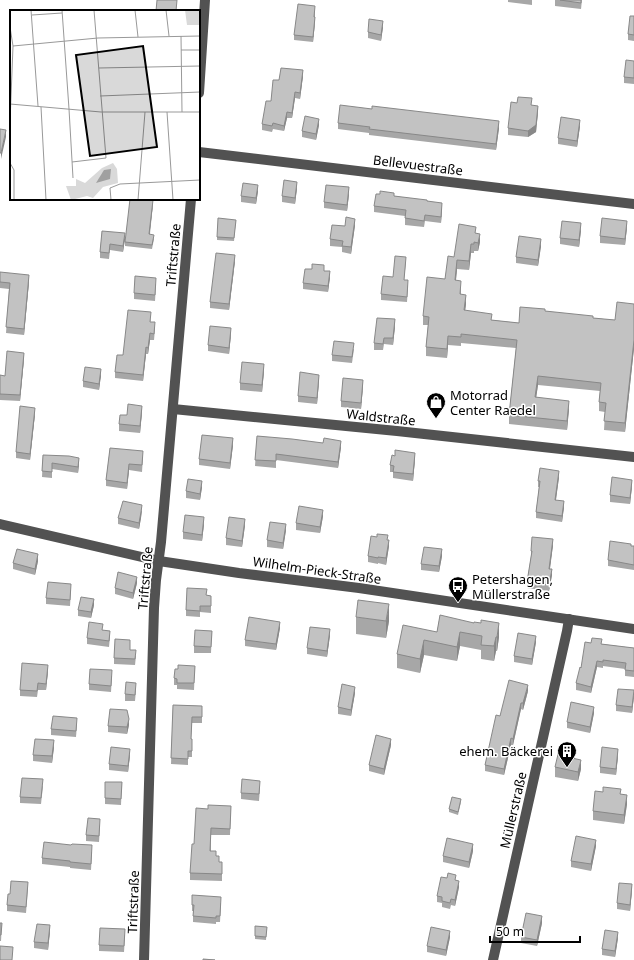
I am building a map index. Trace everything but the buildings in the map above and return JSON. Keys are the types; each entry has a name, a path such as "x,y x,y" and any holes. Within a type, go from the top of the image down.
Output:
{"street":[{"path":"200,78 205,0"},
{"name":"Bellevuestraße","path":"200,152 634,204"},
{"name":"Triftstraße","path":"144,960 154,608 191,200"},
{"name":"Waldstraße","path":"173,409 397,431 634,457"},
{"name":"Wilhelm-Pieck-Straße","path":"0,524 159,561 359,588 634,629"},
{"name":"Müllerstraße","path":"493,960 569,619"}],"place":[{"name":"Motorrad Center Raedel","path":"436,419"},
{"name":"Petershagen, Müllerstraße","path":"458,603"},
{"name":"ehem. Bäckerei","path":"567,768"}]}
